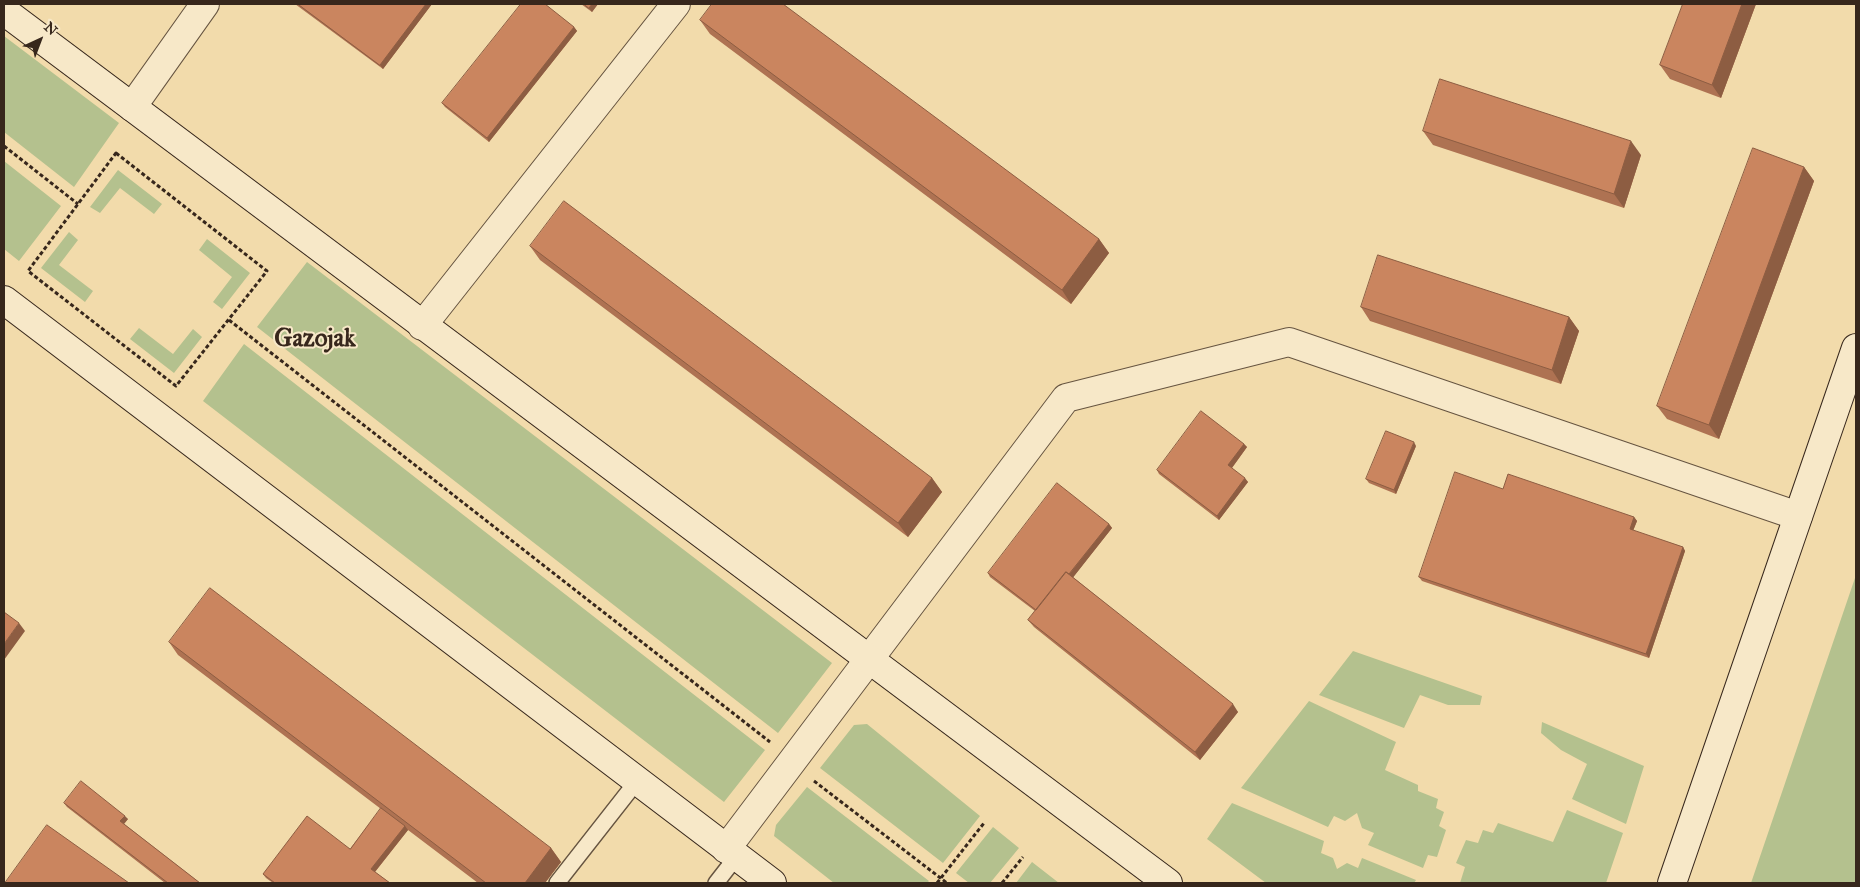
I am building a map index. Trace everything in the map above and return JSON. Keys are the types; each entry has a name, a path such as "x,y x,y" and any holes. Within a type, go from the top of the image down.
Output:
{"street":[{"path":"132,107 205,4"},
{"path":"422,326 676,4"},
{"path":"4,11 1168,883"},
{"path":"4,300 772,883"},
{"path":"731,852 869,660 1066,398 1289,342 1798,516"},
{"path":"1672,883 1856,348"}],"lane":[{"path":"557,883 637,781"},
{"path":"716,883 731,852"}],"path":[{"path":"4,146 78,204"},
{"path":"116,153 267,272 229,320 176,386 28,271 116,153"},
{"path":"229,320 771,744"},
{"path":"808,776 947,883"},
{"path":"937,883 984,823"},
{"path":"1002,883 1023,857"}],"green space":[{"path":"4,36 119,123 74,187 4,132"},
{"path":"4,161 61,206 19,261 4,249"},
{"path":"118,170 162,204 154,214 120,188 100,213 90,207"},
{"path":"69,232 78,240 59,265 93,291 85,302 41,268"},
{"path":"207,239 250,273 222,309 213,302 232,277 199,250"},
{"path":"307,262 832,663 778,733 257,327"},
{"path":"139,328 173,354 193,329 202,337 174,373 130,339"},
{"path":"244,344 765,750 724,802 203,401"},
{"path":"1856,575 1856,883 1751,883"},
{"path":"1353,651 1482,696 1480,705 1448,705 1420,695 1404,728 1319,695"},
{"path":"1309,701 1396,742 1385,770 1418,785 1418,791 1438,799 1436,808 1444,812 1439,826 1446,830 1437,857 1428,855 1423,868 1368,845 1374,833 1362,828 1357,813 1345,821 1334,816 1328,827 1241,788"},
{"path":"1542,722 1644,766 1626,824 1572,799 1587,764 1561,750 1541,733"},
{"path":"867,724 980,816 943,863 820,768 854,725"},
{"path":"807,787 929,881 927,883 834,883 774,836 776,825"},
{"path":"1232,803 1324,841 1321,853 1333,858 1337,869 1347,863 1358,868 1362,858 1416,880 1414,883 1266,883 1207,839"},
{"path":"1567,810 1623,833 1606,883 1460,883 1465,867 1456,863 1466,840 1478,843 1483,830 1493,833 1498,823 1553,842"},
{"path":"993,827 1019,848 990,883 969,883 956,873"},
{"path":"1032,862 1059,883 1016,883"}],"building":[{"path":"298,4 426,4 380,65"},
{"path":"521,4 545,4 574,27 487,138 442,103"},
{"path":"584,4 592,4 589,8"},
{"path":"712,4 783,4 1099,239 1062,290 700,20"},
{"path":"1683,4 1742,4 1712,85 1660,65"},
{"path":"1440,79 1631,141 1614,194 1423,131"},
{"path":"1753,148 1804,167 1709,425 1657,406"},
{"path":"564,201 932,478 898,523 530,246"},
{"path":"1378,255 1569,317 1552,370 1361,307"},
{"path":"1201,411 1244,444 1228,465 1245,478 1217,516 1157,470"},
{"path":"1386,431 1414,442 1394,490 1366,479"},
{"path":"1455,472 1503,489 1508,474 1634,517 1630,529 1683,547 1646,654 1419,577"},
{"path":"1057,483 1109,524 1069,574 1066,572 1036,610 988,573"},
{"path":"1066,572 1233,704 1195,752 1028,620"},
{"path":"210,588 551,848 525,883 486,883 169,642"},
{"path":"4,612 19,623 4,644"},
{"path":"81,781 125,816 120,821 200,883 168,883 64,803"},
{"path":"381,808 405,826 371,869 390,883 275,883 263,874 307,816 350,849"},
{"path":"47,825 129,883 5,883"}],"district":[{"name":"Gazojak","path":"315,340"}]}
